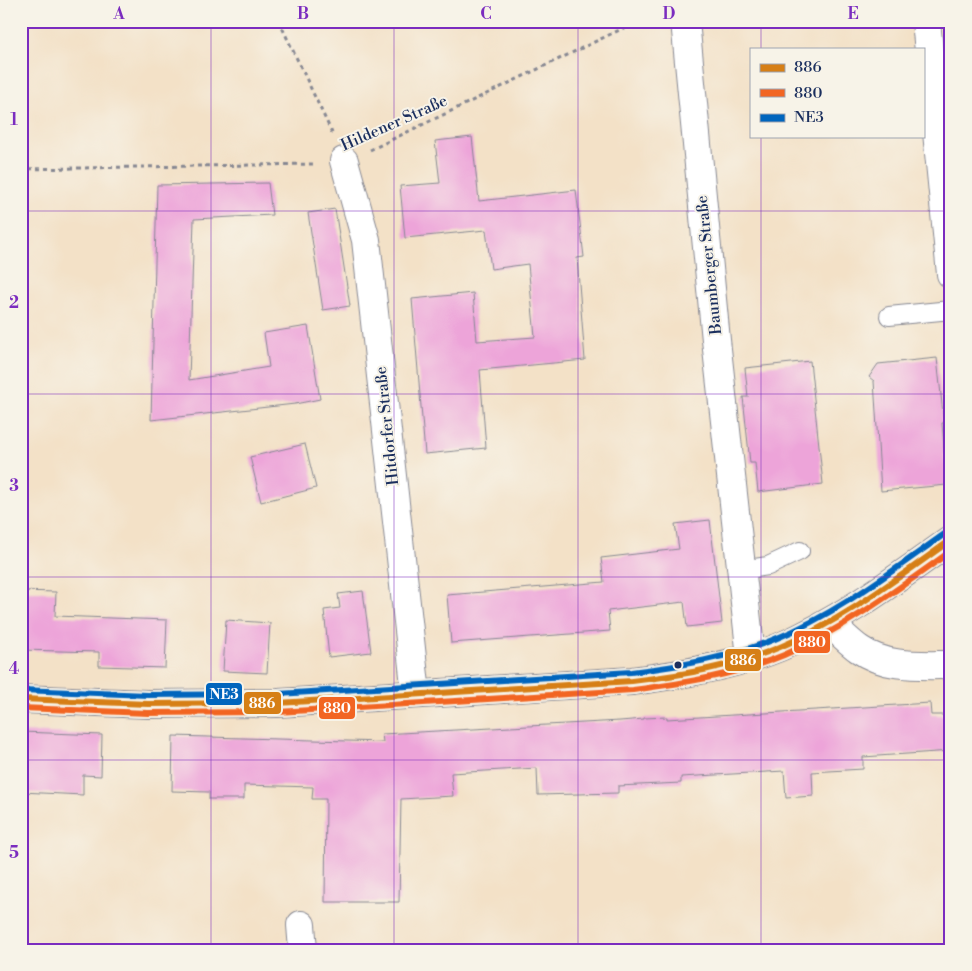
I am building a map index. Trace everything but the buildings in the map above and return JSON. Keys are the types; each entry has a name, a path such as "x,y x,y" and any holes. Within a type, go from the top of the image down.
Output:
{"street":[{"name":"Baumberger Straße","path":"684,21 715,330 751,657"},
{"path":"926,21 951,274"},
{"name":"Hitdorfer Straße","path":"344,161 366,240 416,694"},
{"path":"21,699 148,704 278,703 632,681 679,675 751,657 780,647 829,623 856,607 951,540"},
{"path":"829,623 860,650 883,661 902,665 951,665"}],"lane":[{"path":"889,316 951,310"},
{"path":"742,570 768,566 800,551"}],"path":[{"path":"279,21 344,161"},
{"name":"Hildener Straße","path":"21,169 308,165 344,161 379,146 638,21"}],"transit line":[{"name":"NE3","path":"21,690 148,695 278,694 631,672 686,664 758,646 798,629 864,591 946,533"},
{"name":"886","path":"21,699 148,704 278,703 632,681 688,673 744,660 803,637 847,612 951,540"},
{"name":"880","path":"21,708 148,713 278,712 633,690 671,684 747,668 806,645 870,608 951,551"}]}
